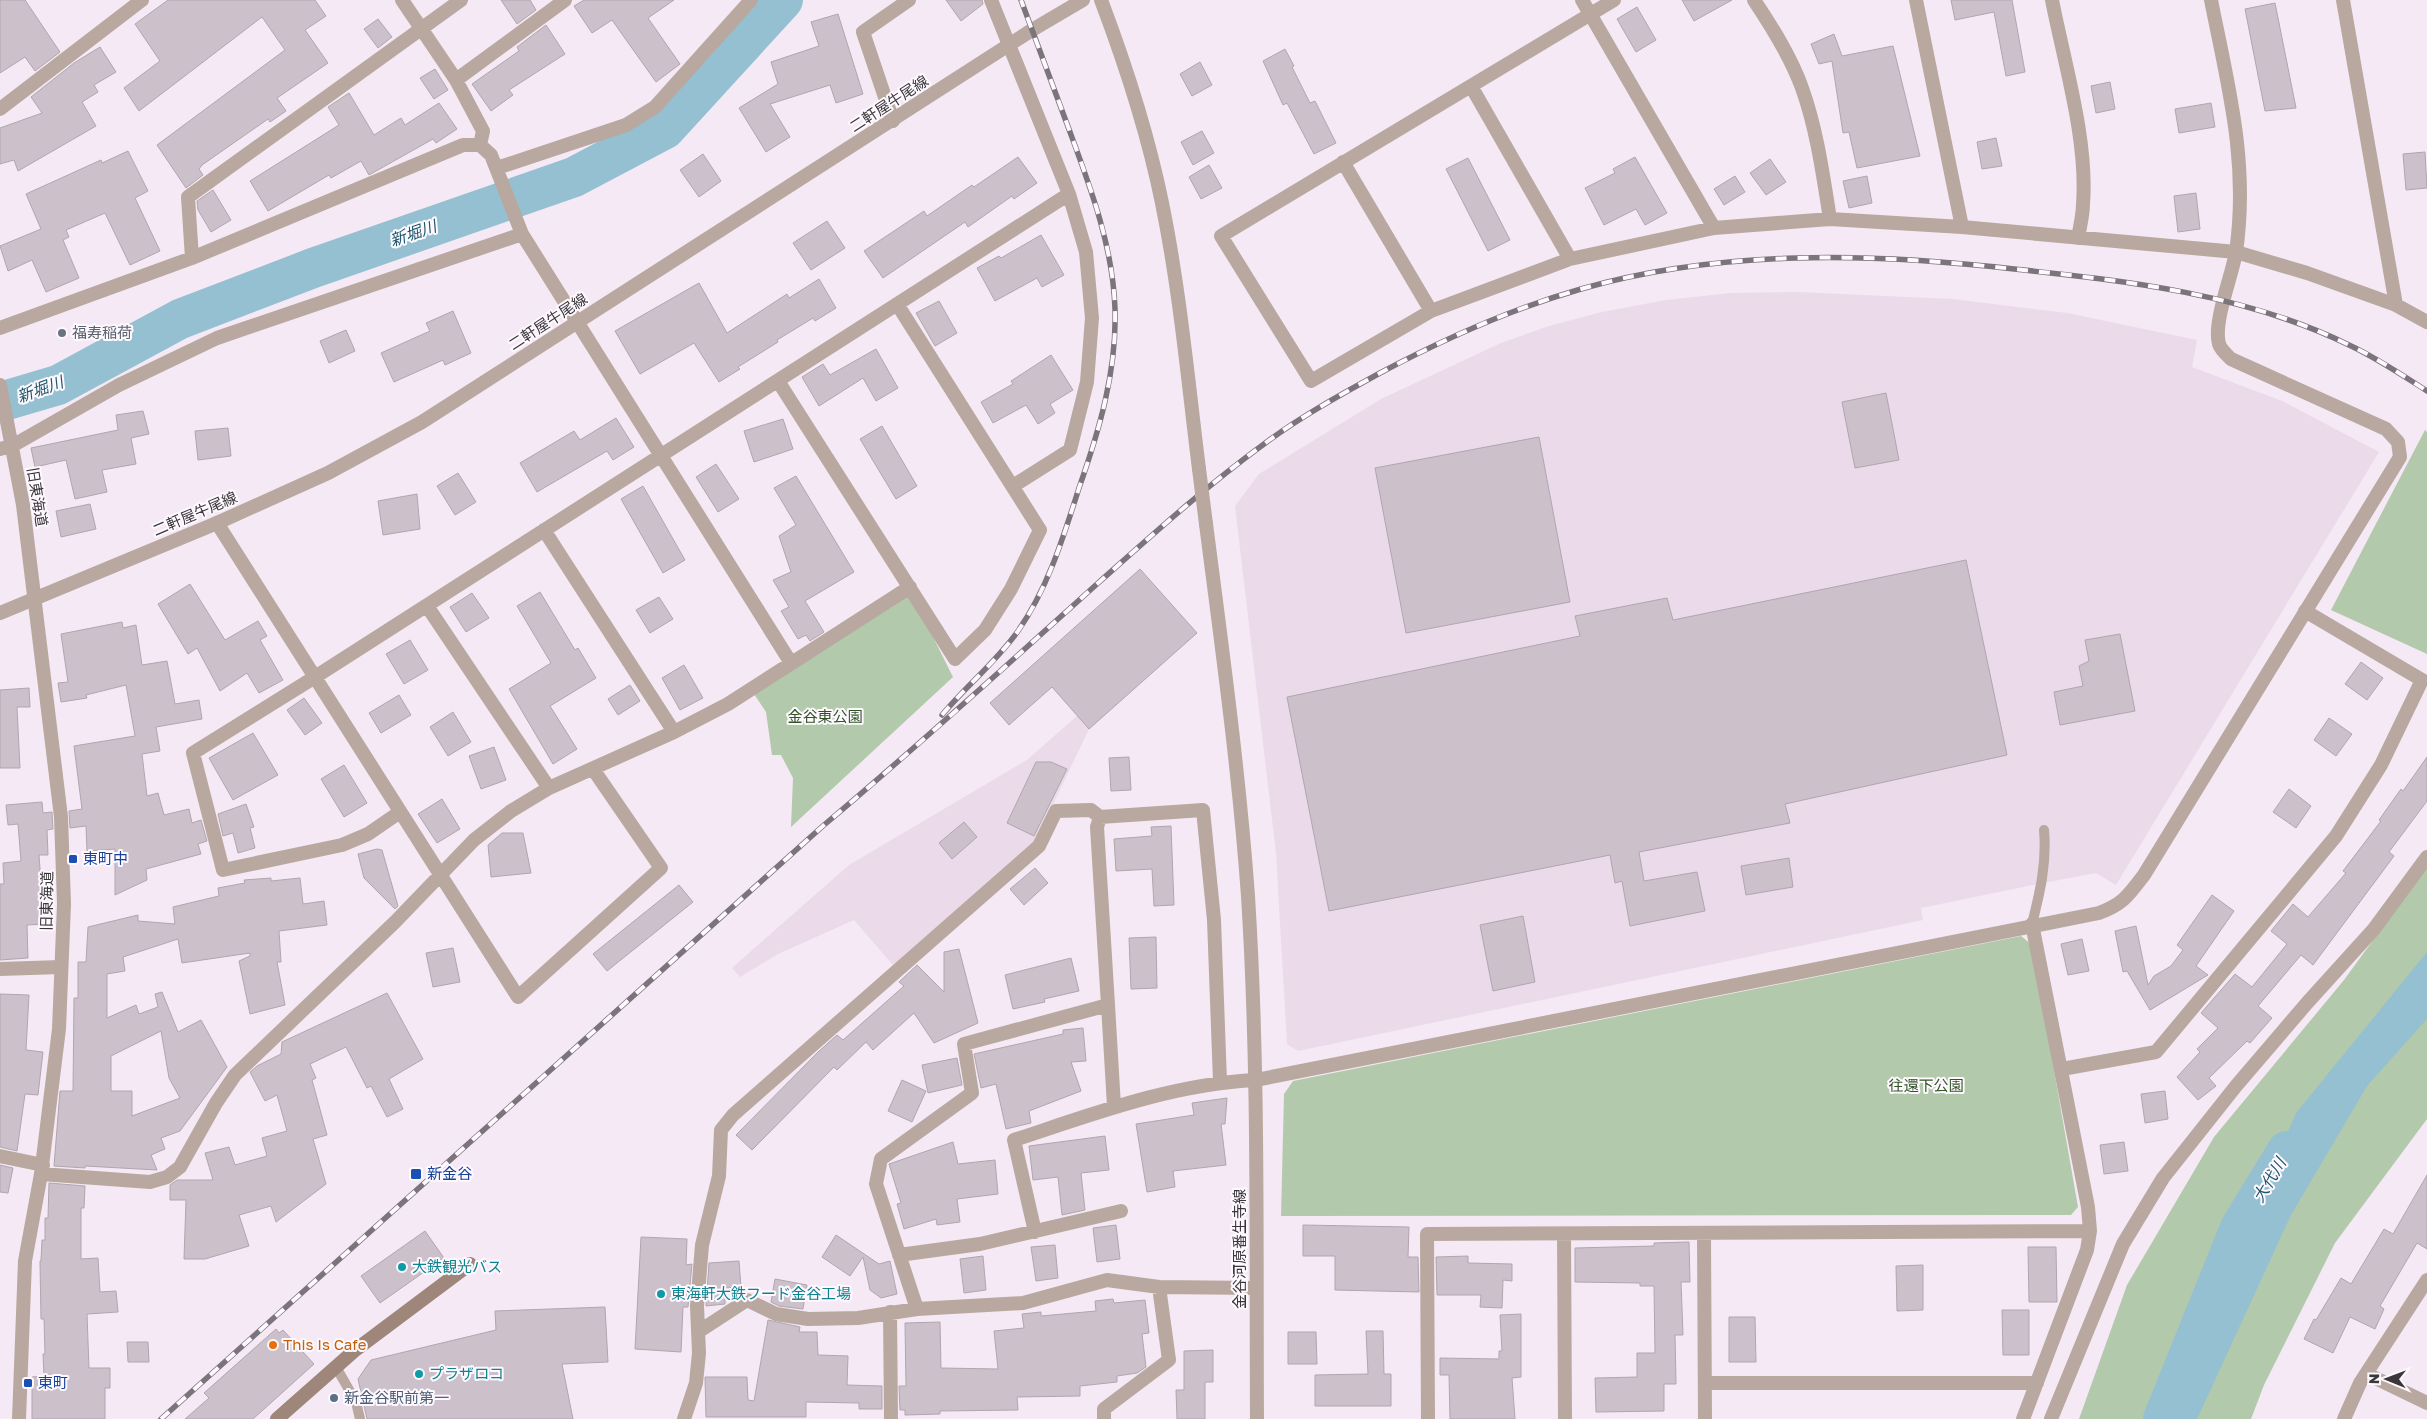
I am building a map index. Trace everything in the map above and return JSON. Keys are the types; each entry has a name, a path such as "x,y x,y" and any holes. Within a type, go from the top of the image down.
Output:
{"main road":[{"path":"278,1419 354,1350 470,1264"}],"street":[{"path":"0,109 142,0"},
{"path":"402,0 456,80 483,131 480,145"},
{"path":"192,258 188,197 461,0"},
{"path":"456,80 565,0"},
{"path":"499,172 626,124 655,107 751,0"},
{"path":"893,121 863,32 909,0"},
{"path":"991,0 1069,194 1086,252 1092,318 1087,382 1070,450 1013,486"},
{"name":"二軒屋牛尾線","path":"0,614 217,523 328,473 422,422 1083,0"},
{"name":"金谷河原番生寺線","path":"1101,0 1136,100 1162,204 1174,272 1236,753 1252,970 1256,1080 1257,1419"},
{"path":"1582,0 1714,228"},
{"path":"1614,0 1221,236 1311,381 1431,310 1570,259 1714,228 1830,219 1962,227 2236,252 2307,273 2396,305 2427,322"},
{"path":"1754,0 1775,33 1801,86 1818,142 1830,219"},
{"path":"1916,0 1962,227"},
{"path":"2052,0 2083,166 2084,204 2078,238"},
{"path":"1035,1232 1014,1140 1114,1106 1220,1082 1256,1080 2098,912 2118,905 2132,892 2400,457 2398,442 2386,429 2231,359 2220,346 2218,331 2236,252 2241,194 2238,137 2211,0"},
{"path":"2343,0 2396,305"},
{"path":"1471,86 1570,259"},
{"path":"0,328 192,258 463,145 480,145 491,155 520,228 791,663"},
{"path":"1343,162 1431,310"},
{"path":"400,812 368,834 342,845 223,870 192,752 427,606 1069,194"},
{"path":"7,443 119,385 217,338 520,228"},
{"path":"778,381 955,659 985,630 1011,590 1040,530 897,304"},
{"name":"旧東海道","path":"0,385 7,443 23,505 33,600 61,817 64,895 59,1029 42,1169 25,1261 19,1419"},
{"path":"217,523 518,996 661,868 593,769"},
{"path":"544,530 674,732"},
{"path":"0,1156 42,1169 150,1182 167,1177 180,1167 216,1103 235,1076 258,1051 395,922 474,840 496,822 510,811 549,788 674,732 728,704 910,587"},
{"path":"427,606 549,788"},
{"path":"2062,1069 2156,1052 2336,836 2381,765 2422,680 2305,611"},
{"path":"684,1419 696,1383 697,1306 702,1245 719,1176 721,1130 733,1115 1039,846 1056,811 1091,810 1100,817 1203,810 1214,920 1220,1082"},
{"path":"1100,817 1097,827 1114,1106"},
{"path":"2051,1419 2124,1244 2163,1178 2236,1086 2374,929 2427,857"},
{"path":"2023,1419 2087,1250 2090,1231 2088,1207 2062,1069 2032,924"},
{"path":"0,969 62,968"},
{"path":"917,1309 876,1184 881,1160 972,1093 964,1044 1108,1005"},
{"path":"899,1255 980,1244 1121,1211"},
{"path":"1428,1419 1427,1234 2090,1231"},
{"path":"1704,1233 1705,1419"},
{"path":"1564,1234 1565,1419"},
{"path":"698,1332 747,1300 776,1314 808,1319 858,1318 917,1309 1023,1303 1107,1280 1159,1287 1256,1288"},
{"path":"2344,1419 2367,1374 2427,1280"},
{"path":"1104,1419 1104,1409 1169,1360 1159,1287"},
{"path":"890,1312 891,1419"},
{"path":"2367,1374 2427,1403"},
{"path":"1705,1383 2037,1383"}],"lane":[{"path":"2032,924 2043,883 2046,856 2044,830"},
{"path":"336,1367 356,1402 360,1419"}],"shaded area":[{"path":"1798,292 1952,299 2067,313 2197,340 2192,367 2282,401 2379,452 2116,885 2096,873 2043,883 1921,908 1923,920 1298,1051 1287,1044 1276,853 1235,506 1259,474 1381,399 1501,343 1549,326 1602,312 1666,300 1731,293"},
{"path":"1077,716 1089,729 1034,844 893,965 854,920 778,954 740,977 732,968 849,865 1027,760"}],"green space":[{"path":"2425,430 2427,432 2427,654 2331,610"},
{"name":"金谷東公園","path":"905,597 915,601 953,677 791,827 793,778 781,755 772,755 766,712 754,694"},
{"path":"2427,866 2427,1119 2335,1243 2264,1385 2251,1419 2079,1419 2127,1285 2214,1137 2344,980"},
{"name":"往還下公園","path":"2021,936 2032,945 2078,1207 2071,1215 1281,1216 1284,1094 1293,1081"}],"water":[{"path":"2427,952 2427,1019 2367,1086 2291,1215 2197,1419 2163,1419 2296,1113"}],"building":[{"path":"0,0 25,0 60,52 35,71 25,57 0,73"},
{"path":"168,0 315,0 326,16 305,30 328,63 277,98 286,111 270,122 268,119 202,165 199,169 203,175 186,188 157,145 285,50 262,17 139,111 124,88 160,61 135,24"},
{"path":"501,0 530,0 536,10 517,24"},
{"path":"584,0 674,0 648,18 680,64 656,82 612,20 592,33 574,6"},
{"path":"946,0 982,0 983,4 961,21"},
{"path":"1682,0 1732,0 1694,21"},
{"path":"1951,0 2012,0 2025,72 2006,76 1994,12 1955,20"},
{"path":"2275,3 2296,108 2265,111 2245,9"},
{"path":"1637,7 1656,40 1636,52 1617,19"},
{"path":"838,14 863,94 836,103 830,85 770,104 790,137 766,152 739,108 778,84 771,62 819,46 811,22"},
{"path":"378,19 392,37 378,48 364,29"},
{"path":"546,25 565,54 509,90 513,95 491,111 472,84 519,51 517,47"},
{"path":"1834,34 1842,56 1893,46 1920,156 1857,168 1849,132 1843,133 1832,61 1819,64 1811,44"},
{"path":"100,47 116,72 94,85 98,92 82,102 96,126 18,171 14,160 0,164 0,128 42,113 31,97 74,63"},
{"path":"1285,49 1310,103 1315,101 1336,143 1314,154 1287,103 1283,105 1263,61"},
{"path":"1200,62 1212,85 1192,96 1180,74"},
{"path":"435,69 448,90 434,99 420,78"},
{"path":"2110,82 2115,109 2096,113 2091,86"},
{"path":"349,93 374,135 401,118 405,125 439,103 457,129 436,143 433,139 369,175 361,161 331,178 329,175 268,211 250,181 339,125 328,107"},
{"path":"2211,103 2215,127 2179,133 2175,109"},
{"path":"1202,131 1214,153 1193,165 1181,142"},
{"path":"1996,138 2002,166 1982,169 1977,142"},
{"path":"128,151 148,191 135,198 160,251 130,265 105,213 66,230 69,237 63,240 79,278 46,292 32,260 8,271 0,246 41,229 26,194 101,160 102,163"},
{"path":"2425,152 2427,188 2406,190 2403,154"},
{"path":"703,154 721,181 699,197 680,170"},
{"path":"1018,157 1037,183 1014,199 1012,196 968,227 965,222 883,278 864,251 924,211 927,216 972,185 974,187"},
{"path":"1635,157 1667,213 1645,225 1636,209 1604,225 1585,188 1615,173 1613,169"},
{"path":"1468,158 1510,240 1488,251 1446,169"},
{"path":"1770,159 1786,182 1766,195 1750,173"},
{"path":"1209,165 1222,188 1201,199 1189,177"},
{"path":"1735,176 1745,192 1724,205 1714,189"},
{"path":"1867,176 1872,203 1849,208 1843,181"},
{"path":"213,190 231,220 211,232 198,210 197,201"},
{"path":"2196,193 2200,229 2178,232 2174,196"},
{"path":"827,221 845,248 811,270 793,243"},
{"path":"1041,235 1064,275 1042,287 1037,278 995,301 977,268 999,256 1001,258"},
{"path":"819,279 836,308 815,321 813,318 777,340 778,342 738,367 740,369 719,382 694,343 640,374 615,331 699,283 727,333 787,294 789,298"},
{"path":"939,301 957,333 935,346 916,313"},
{"path":"453,311 471,353 445,365 443,360 394,382 381,353 430,331 426,323"},
{"path":"346,330 355,351 329,363 320,341"},
{"path":"876,349 898,388 876,401 863,378 819,406 802,377 823,364 830,375"},
{"path":"1051,355 1073,390 1050,404 1055,413 1038,424 1026,405 993,423 981,402 1013,384 1011,381"},
{"path":"1886,393 1899,460 1855,468 1842,402"},
{"path":"143,411 149,434 131,438 136,464 102,470 107,492 75,499 66,460 35,467 31,448 118,430 116,415"},
{"path":"616,418 634,447 613,460 607,451 537,492 520,463 574,431 580,440"},
{"path":"783,419 793,449 754,462 744,431"},
{"path":"882,426 917,486 896,499 860,439"},
{"path":"228,428 231,456 198,460 195,431"},
{"path":"1539,437 1570,602 1406,633 1375,468"},
{"path":"716,464 739,499 718,512 696,477"},
{"path":"458,473 476,502 455,515 437,486"},
{"path":"796,476 854,572 805,601 824,632 810,641 806,635 798,639 781,611 789,607 773,580 791,572 779,536 796,525 774,488"},
{"path":"643,486 685,560 663,573 621,499"},
{"path":"417,494 420,529 383,535 378,501"},
{"path":"90,504 96,529 61,537 56,511"},
{"path":"1966,560 2007,755 1785,804 1790,823 1639,852 1644,881 1697,872 1705,911 1630,926 1622,881 1615,883 1610,855 1329,911 1287,697 1580,636 1575,616 1667,598 1673,620"},
{"path":"1140,569 1197,633 1089,729 1052,687 1009,725 990,703"},
{"path":"190,584 225,640 258,621 267,636 260,640 283,680 259,693 247,673 220,691 197,648 188,654 158,604"},
{"path":"540,592 575,650 578,648 596,678 550,706 577,749 553,764 509,689 551,663 517,606"},
{"path":"472,593 489,618 466,632 450,607"},
{"path":"659,597 673,619 650,633 636,610"},
{"path":"122,622 123,628 136,625 142,665 167,661 175,704 199,700 202,719 156,727 160,751 142,754 147,796 158,793 164,815 189,809 192,823 201,820 207,841 198,844 201,854 146,869 147,880 115,895 115,849 87,851 86,826 70,828 69,811 82,809 74,746 135,736 126,685 86,695 87,698 61,702 58,683 68,682 61,634"},
{"path":"2120,634 2135,711 2060,725 2054,692 2083,686 2079,666 2089,661 2085,640"},
{"path":"410,640 428,670 404,684 386,654"},
{"path":"2361,662 2383,678 2367,700 2345,684"},
{"path":"684,665 703,698 680,710 662,678"},
{"path":"630,685 640,701 618,715 608,699"},
{"path":"29,688 30,707 17,707 20,768 0,768 0,690"},
{"path":"399,695 411,715 381,733 369,713"},
{"path":"304,698 322,723 305,735 287,710"},
{"path":"453,712 471,742 448,756 430,727"},
{"path":"2329,718 2352,734 2336,756 2314,740"},
{"path":"253,733 278,775 233,800 209,758"},
{"path":"494,747 506,780 481,789 469,756"},
{"path":"1129,757 1131,790 1111,791 1109,758"},
{"path":"2427,757 2427,801 2389,852 2394,856 2313,965 2301,955 2258,1006 2272,1018 2250,1043 2247,1041 2209,1078 2216,1086 2198,1100 2177,1077 2200,1052 2197,1049 2218,1028 2201,1013 2235,974 2252,987 2287,944 2271,931 2293,904 2308,917 2346,873 2343,871 2381,821 2379,820 2401,789 2403,791"},
{"path":"1036,762 1051,762 1067,769 1034,836 1007,823"},
{"path":"344,765 367,803 344,817 321,779"},
{"path":"2289,789 2311,806 2296,828 2273,812"},
{"path":"442,799 460,829 437,843 418,814"},
{"path":"42,802 43,813 52,812 53,829 47,830 48,855 39,855 44,924 27,925 28,958 0,960 0,884 4,884 3,863 21,861 18,824 8,825 6,805"},
{"path":"246,804 254,827 250,828 255,848 238,853 233,833 223,836 218,814"},
{"path":"964,822 977,837 952,859 939,843"},
{"path":"1171,826 1174,905 1154,906 1152,869 1116,871 1114,839 1152,836 1151,827"},
{"path":"502,833 523,833 531,873 491,877 488,845"},
{"path":"377,849 382,850 398,906 395,909 364,878 358,854"},
{"path":"1789,858 1793,887 1746,895 1741,866"},
{"path":"1035,868 1048,883 1024,905 1010,889"},
{"path":"271,878 271,881 300,878 303,904 324,901 327,925 279,931 281,962 277,962 285,1005 250,1014 239,961 250,956 250,953 182,963 178,939 123,957 125,971 107,974 107,1018 136,1005 139,1014 158,1007 155,994 162,992 178,1032 201,1020 227,1067 180,1131 161,1138 165,1149 151,1155 157,1170 54,1166 60,1091 73,1091 74,998 78,998 78,962 86,962 88,927 138,915 138,921 175,924 173,907 219,896 218,888 245,883 244,880","holes":["161,1031 169,1078 180,1098 132,1116 132,1091 111,1091 111,1056"]},
{"path":"679,885 693,902 607,971 593,954"},
{"path":"2212,895 2234,911 2196,966 2208,975 2150,1010 2127,971 2123,972 2115,931 2136,926 2148,985 2154,976 2171,966 2183,950 2177,945"},
{"path":"1523,916 1535,982 1493,991 1480,925"},
{"path":"1156,937 1157,988 1131,989 1129,938"},
{"path":"2082,939 2089,971 2068,975 2061,944"},
{"path":"453,948 460,982 433,987 426,953"},
{"path":"959,949 978,1023 934,1043 914,1013 873,1050 866,1042 837,1070 834,1067 752,1150 736,1135 837,1035 843,1040 904,986 899,982 917,965 944,992 944,952"},
{"path":"1071,958 1079,991 1044,999 1045,1002 1013,1009 1005,975"},
{"path":"387,993 423,1059 389,1079 403,1109 387,1117 371,1086 367,1088 346,1047 310,1064 316,1078 312,1080 327,1135 313,1139 326,1184 276,1222 271,1206 239,1215 249,1246 205,1259 184,1259 186,1200 170,1200 170,1185 177,1180 213,1180 205,1153 229,1147 235,1165 267,1156 262,1138 287,1131 277,1095 265,1101 250,1072 257,1066 281,1054 282,1042"},
{"path":"0,994 29,995 26,1050 43,1052 38,1095 25,1094 17,1151 0,1147"},
{"path":"1083,1028 1086,1061 1071,1062 1081,1091 1029,1111 1031,1123 1006,1129 996,1084 981,1088 974,1054 1063,1034 1063,1030"},
{"path":"957,1058 962,1085 928,1093 922,1065"},
{"path":"902,1080 926,1091 912,1122 888,1111"},
{"path":"2165,1091 2168,1119 2145,1123 2141,1094"},
{"path":"1227,1098 1225,1124 1221,1124 1226,1165 1173,1171 1175,1187 1147,1192 1136,1124 1194,1115 1192,1103"},
{"path":"1105,1136 1109,1170 1081,1173 1085,1210 1062,1215 1058,1177 1033,1180 1029,1146"},
{"path":"953,1142 958,1164 995,1160 998,1194 957,1199 960,1222 937,1225 936,1219 904,1229 897,1204 901,1203 889,1164"},
{"path":"2124,1142 2128,1171 2104,1174 2100,1145"},
{"path":"0,1165 13,1168 8,1193 0,1192"},
{"path":"2427,1175 2427,1249 2417,1243 2380,1306 2384,1309 2375,1329 2350,1317 2333,1353 2304,1339 2314,1319 2316,1320 2341,1278 2351,1284 2384,1229 2393,1234"},
{"path":"49,1183 85,1186 84,1208 81,1208 81,1259 98,1258 100,1292 116,1291 118,1312 87,1314 89,1368 110,1368 110,1388 105,1388 105,1419 32,1419 32,1377 44,1376 44,1319 41,1319 40,1261 42,1240 45,1240 45,1218 48,1218"},
{"path":"1116,1225 1120,1259 1097,1262 1093,1228"},
{"path":"1303,1225 1409,1227 1408,1257 1418,1257 1419,1292 1335,1290 1335,1256 1303,1256"},
{"name":"大鉄観光バス","path":"425,1231 444,1258 380,1303 361,1276"},
{"path":"836,1235 879,1264 890,1261 897,1294 881,1298 870,1290 863,1257 850,1276 822,1257"},
{"name":"東海軒大鉄フード金谷工場","path":"641,1237 687,1239 686,1265 692,1264 688,1307 683,1307 681,1352 635,1349"},
{"path":"1689,1242 1690,1282 1681,1282 1683,1335 1675,1335 1676,1384 1664,1384 1664,1411 1596,1412 1595,1378 1637,1377 1637,1353 1655,1353 1654,1286 1640,1286 1640,1283 1575,1282 1575,1248 1654,1246 1654,1243"},
{"path":"1055,1245 1058,1278 1036,1281 1031,1247"},
{"path":"2028,1247 2056,1247 2057,1302 2029,1302"},
{"path":"983,1256 986,1290 964,1293 960,1259"},
{"path":"1468,1256 1468,1263 1512,1264 1512,1281 1503,1280 1502,1308 1480,1307 1481,1295 1437,1295 1436,1257"},
{"path":"739,1261 741,1287 725,1288 725,1304 706,1306 709,1263"},
{"path":"1923,1265 1923,1310 1897,1311 1896,1266"},
{"path":"775,1279 807,1285 803,1309 779,1306 771,1302"},
{"path":"1113,1299 1114,1303 1145,1300 1149,1333 1142,1334 1146,1367 1137,1373 1117,1376 1117,1382 1080,1386 1080,1396 1017,1397 1018,1410 940,1411 940,1414 905,1415 905,1410 900,1410 899,1386 906,1386 905,1323 940,1322 941,1368 998,1369 994,1331 1024,1328 1022,1314 1041,1312 1041,1316 1096,1311 1095,1301"},
{"path":"605,1307 608,1362 562,1364 573,1419 367,1419 358,1379 371,1360 496,1330 495,1311"},
{"path":"2002,1310 2029,1310 2029,1355 2003,1355"},
{"path":"1521,1314 1521,1377 1512,1378 1515,1419 1450,1419 1449,1375 1440,1375 1440,1358 1499,1359 1499,1351 1502,1351 1500,1315"},
{"path":"1729,1317 1755,1317 1756,1362 1729,1362"},
{"path":"768,1320 800,1327 799,1332 817,1332 818,1355 848,1356 847,1385 882,1386 882,1409 859,1409 859,1403 806,1402 806,1417 706,1417 705,1377 747,1377 748,1400 754,1401"},
{"path":"276,1329 279,1333 283,1330 314,1364 253,1419 185,1419 209,1398 204,1393"},
{"path":"1366,1331 1383,1331 1384,1374 1391,1374 1391,1406 1315,1406 1315,1375 1368,1374"},
{"path":"1288,1332 1316,1332 1317,1364 1288,1364"},
{"path":"127,1342 148,1342 149,1362 128,1362"},
{"path":"1213,1350 1213,1382 1205,1382 1205,1419 1177,1419 1176,1390 1184,1390 1184,1351"}],"waterway":[{"name":"新堀川","path":"0,402 58,385 180,319 313,268 574,177 665,129 783,0"},
{"name":"大代川","path":"2163,1419 2240,1228 2287,1151"}],"railway":[{"path":"942,715 991,664 1018,631 1038,598 1061,544 1100,423 1113,355 1115,332 1113,286 1100,219 1086,175 1021,0"},
{"path":"161,1419 824,825 928,736 1199,495 1242,460 1306,415 1380,373 1453,337 1504,315 1555,297 1634,276 1742,261 1796,258 1906,260 2100,279 2185,292 2227,302 2269,313 2349,345 2427,391"}],"place":[{"name":"福寿稲荷","path":"62,333"},
{"name":"東町中","path":"73,859"},
{"name":"新金谷","path":"416,1174"},
{"name":"大鉄観光バス","path":"402,1267"},
{"name":"東海軒大鉄フード金谷工場","path":"661,1294"},
{"name":"This Is Cafe","path":"273,1345"},
{"name":"プラザロコ","path":"419,1374"},
{"name":"東町","path":"28,1383"},
{"name":"新金谷駅前第一","path":"334,1398"}]}
